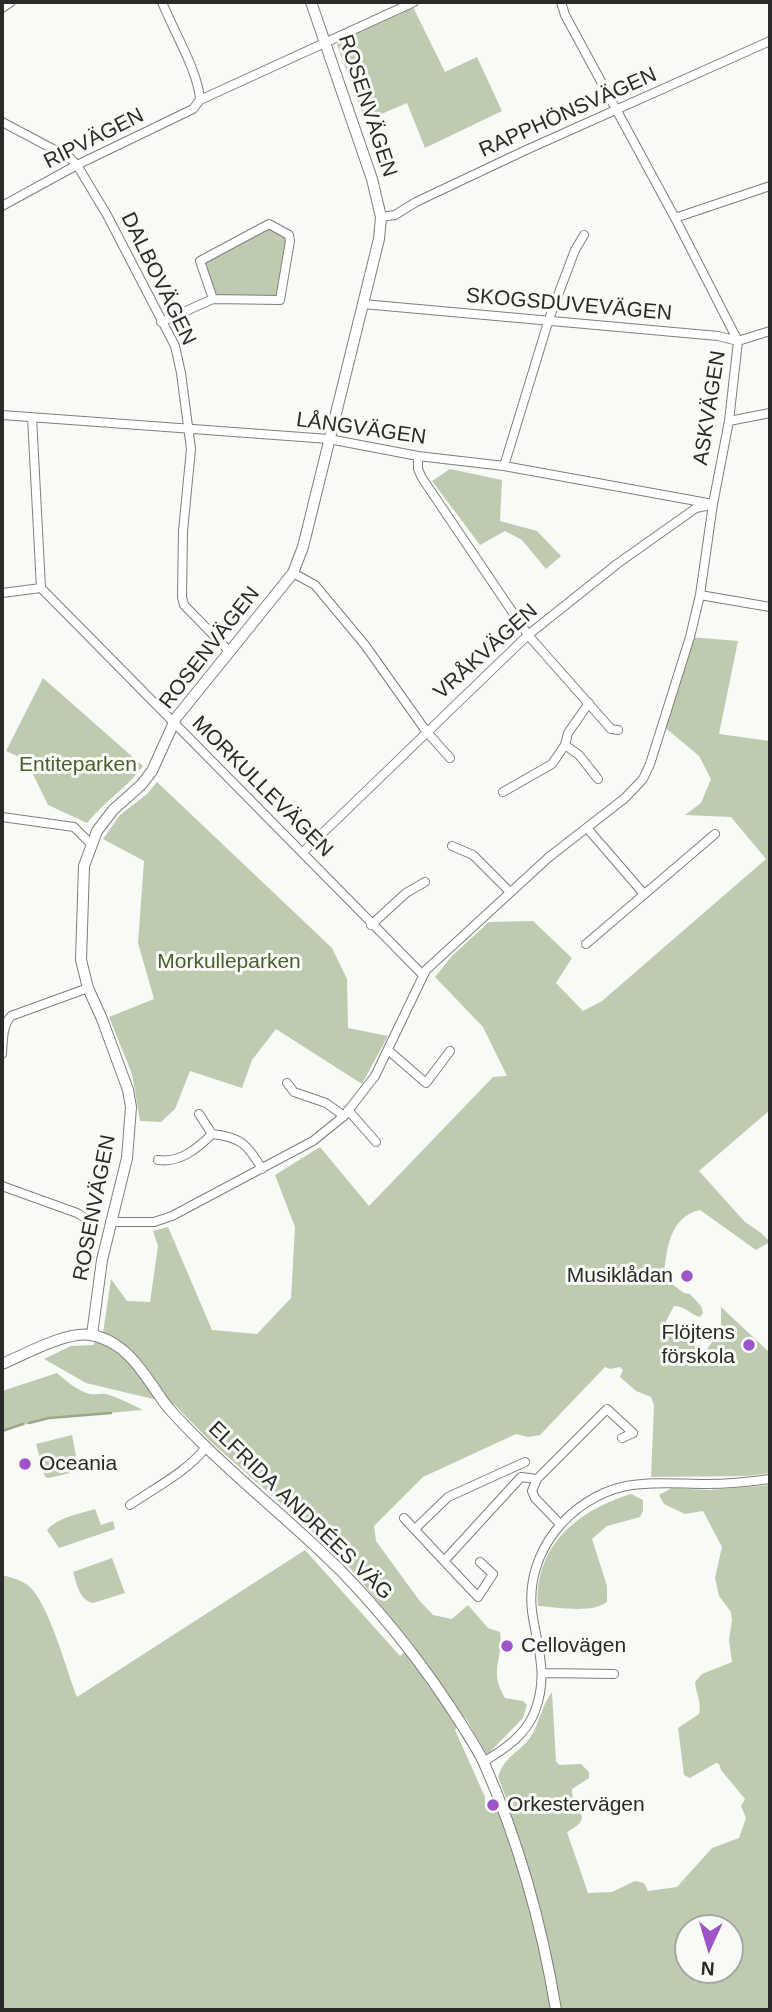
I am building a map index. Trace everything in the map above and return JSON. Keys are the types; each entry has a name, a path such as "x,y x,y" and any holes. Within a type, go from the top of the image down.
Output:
{"street":[{"path":"2,8 11,2"},
{"path":"162,2 198,88 200,100"},
{"name":"ROSENVÄGEN","path":"92,1335 110,1222 127,1158 131,1107 121,1069 88,988 80,949 83,878 91,844 113,810 141,785 152,771 174,724 293,573 303,547 379,239 381,217 372,179 312,2"},
{"name":"RIPVÄGEN","path":"2,206 77,165 194,109 200,100 414,2"},
{"name":"ASKVÄGEN","path":"422,974 510,892 625,798 648,771 700,595 713,504 729,421 738,341 565,15 561,2"},
{"name":"RAPPHÖNSVÄGEN","path":"381,217 395,215 428,196 770,41"},
{"name":"DALBOVÄGEN","path":"2,122 70,158 77,165 107,215 174,346 191,449 183,531 182,597 184,605 229,651"},
{"path":"675,218 770,186"},
{"path":"161,322 213,299 280,300 289,235 270,224 200,261 213,299"},
{"path":"504,466 549,319 575,250 584,235"},
{"name":"SKOGSDUVEVÄGEN","path":"363,304 549,319 718,336 738,341 770,331"},
{"path":"729,421 770,413"},
{"name":"LÅNGVÄGEN","path":"2,415 329,439 418,456 504,466 713,504"},
{"path":"2,593 41,588 32,417"},
{"path":"418,456 418,469 422,478 528,635 611,729 618,730"},
{"name":"VRÅKVÄGEN","path":"303,852 528,635 617,564 696,508 713,504"},
{"path":"293,573 315,585 365,645 426,731 450,758"},
{"name":"MORKULLEVÄGEN","path":"41,588 422,974"},
{"path":"700,595 770,607"},
{"path":"503,792 552,764 565,745 568,733 589,703"},
{"path":"565,745 579,755 598,779"},
{"path":"2,817 74,827 91,844"},
{"path":"587,828 644,894"},
{"path":"586,944 715,834"},
{"path":"452,846 473,855 510,892"},
{"path":"371,925 406,893 425,882"},
{"path":"110,1222 154,1222 172,1216 313,1141 346,1113 374,1076 422,974"},
{"path":"2,1054 4,1032 11,1016 88,988"},
{"path":"388,1050 426,1083 450,1051"},
{"path":"287,1083 294,1092 346,1113 376,1142"},
{"path":"199,1114 212,1134 240,1140 253,1154 262,1170"},
{"path":"158,1160 169,1162 196,1150 212,1134"},
{"path":"2,1186 77,1213 91,1224"},
{"path":"2,1364 60,1340 92,1335"},
{"name":"ELFRIDA ANDRÉES VÄG","path":"92,1335 107,1340 132,1358 169,1408 206,1447 327,1558 371,1605 442,1694 483,1762 513,1838 547,1952 556,2010"},
{"path":"560,1524 532,1491 537,1479 607,1409 633,1433 622,1437"},
{"path":"130,1505 182,1471 201,1455 206,1447"},
{"path":"416,1528 448,1497 525,1462"},
{"path":"444,1561 521,1477 537,1479"},
{"path":"483,1762 512,1743 535,1712 543,1673 532,1609 533,1581 540,1553 560,1524 589,1500 627,1486 770,1479"},
{"path":"404,1518 478,1597 493,1574 480,1562"},
{"path":"543,1673 614,1674"}],"green space":[{"path":"411,3 445,72 477,57 502,111 425,148 407,103 365,121 337,45 339,37"},
{"path":"269,224 289,235 280,300 213,299 200,261"},
{"path":"450,469 502,480 500,521 537,531 561,556 546,569 522,540 505,531 480,545 432,481"},
{"path":"690,637 738,641 719,734 770,741 770,1110 699,1171 745,1222 770,1242 756,1250 700,1210 682,1220 671,1236 664,1278 684,1293 690,1294 701,1306 703,1313 700,1317 674,1306 665,1323 671,1332 705,1352 721,1329 721,1307 770,1353 770,1473 748,1476 651,1477 654,1405 651,1397 636,1391 620,1377 623,1370 620,1367 605,1367 540,1435 528,1437 516,1434 423,1477 374,1526 376,1541 433,1615 452,1619 468,1605 488,1628 500,1632 497,1672 500,1688 505,1698 523,1701 527,1705 523,1718 487,1755 465,1717 455,1730 485,1797 485,1806 511,1811 498,1777 508,1760 530,1738 552,1692 556,1761 559,1765 581,1764 589,1772 589,1778 572,1789 582,1817 576,1826 567,1832 588,1893 612,1892 635,1881 644,1883 648,1891 677,1887 712,1848 739,1838 746,1818 741,1806 745,1799 719,1764 716,1763 690,1778 684,1775 678,1728 699,1714 695,1682 702,1674 732,1662 729,1640 732,1620 731,1612 719,1596 715,1578 722,1547 703,1511 685,1514 664,1504 659,1495 672,1488 709,1490 770,1485 770,2010 2,2010 2,1575 25,1583 39,1600 52,1626 77,1697 305,1550 400,1656 413,1644 350,1568 211,1442 174,1404 86,1383 44,1359 71,1346 93,1345 103,1333 111,1279 127,1301 150,1302 158,1246 153,1231 168,1227 212,1330 257,1334 291,1298 295,1227 275,1175 320,1147 369,1206 493,1077 507,1076 483,1027 435,977 452,956 489,922 533,921 572,958 556,983 583,1011 602,1001 766,859 731,817 685,815 701,803 711,779 699,756 662,725"},
{"name":"Entiteparken","path":"43,678 143,766 87,823 48,805 26,760 6,751"},
{"name":"Morkulleparken","path":"157,782 332,948 347,979 348,1028 388,1036 362,1084 276,1029 252,1060 242,1088 190,1071 175,1109 161,1122 140,1121 132,1074 109,1017 154,999 138,943 144,861 103,839 120,815 147,794"},
{"path":"57,1373 86,1393 106,1394 143,1410 49,1418 2,1431 2,1391"},
{"path":"72,1435 79,1471 45,1477 36,1444"},
{"path":"631,1494 643,1500 640,1517 607,1526 592,1539 607,1586 607,1602 583,1609 538,1606 543,1565 563,1534 594,1510"},
{"path":"95,1509 101,1525 113,1521 115,1529 59,1548 47,1530 63,1519"},
{"path":"112,1558 125,1593 93,1603 88,1601 79,1591 73,1572"}],"waterway":[{"path":"29,1423 49,1418 111,1413"},
{"path":"2,1431 23,1424"}],"place":[{"name":"Musiklådan","path":"687,1276"},
{"name":"Flöjtens förskola","path":"749,1345"},
{"name":"Oceania","path":"25,1464"},
{"name":"Cellovägen","path":"507,1646"},
{"name":"Orkestervägen","path":"493,1805"}]}
